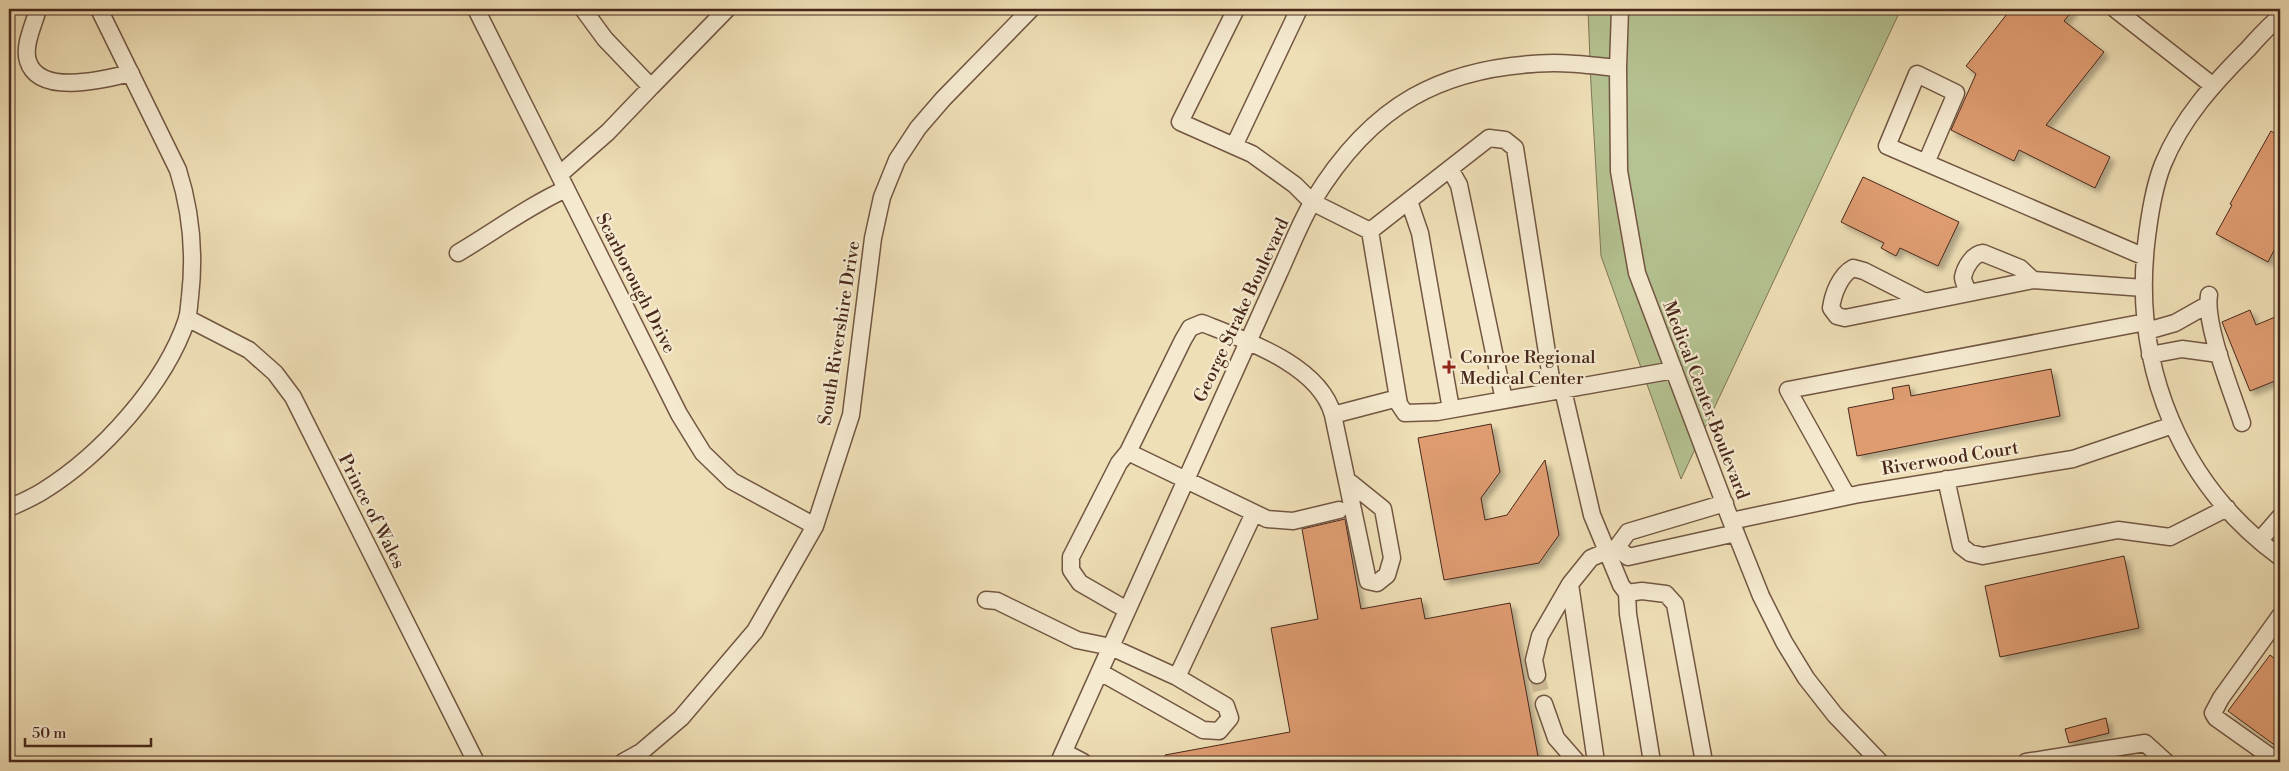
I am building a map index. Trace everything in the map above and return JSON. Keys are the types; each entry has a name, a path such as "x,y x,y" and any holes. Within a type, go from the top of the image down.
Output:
{"street":[{"path":"38,9 27,46 28,62 37,74 47,80 71,84 131,73"},
{"path":"9,508 43,492 111,435 146,395 169,360 187,318 193,275 190,224 186,196 178,170 100,9"},
{"name":"Scarborough Drive","path":"476,9 679,414 703,453 732,481 815,526"},
{"path":"583,9 605,39 652,87"},
{"path":"458,253 522,214 563,182 608,132 726,9"},
{"name":"South Rivershire Drive","path":"623,762 641,752 681,718 755,631 815,526 850,415 873,238 882,198 897,160 918,128 943,99 1031,9"},
{"path":"1236,9 1180,122 1252,154 1288,180 1312,202 1370,231"},
{"path":"1234,146 1299,9"},
{"name":"Medical Center Boulevard","path":"1620,9 1618,68 1619,171 1636,273 1724,503 1762,596 1784,642 1806,678 1835,715 1880,762"},
{"path":"2115,9 2212,85"},
{"path":"2280,17 2212,85 2179,131 2162,166 2150,212 2144,288 2146,326 2156,380 2173,425 2189,457 2208,486 2227,508 2280,557"},
{"name":"George Strake Boulevard","path":"1061,757 1312,202 1339,162 1367,130 1394,108 1432,86 1465,74 1513,65 1555,63 1618,68"},
{"path":"1926,163 1956,92 1917,74 1887,146 1926,163 2145,257"},
{"path":"1370,231 1490,138 1505,140 1515,148 1558,391 1592,515 1612,548 1621,585 1627,593 1628,614 1652,762"},
{"path":"1450,169 1459,185 1504,400"},
{"path":"1409,201 1420,233 1451,409"},
{"path":"1370,231 1399,404 1405,413 1451,409 1674,370"},
{"path":"1970,293 1964,284 1963,277 1972,258 1977,254 1983,253 2020,268 2033,280"},
{"path":"1926,302 1853,268 1845,272 1832,300 1831,308 1837,316 1845,318 1926,302 2033,280 2144,288"},
{"path":"1847,496 1788,390 2146,326 2175,323 2208,300 2219,354 2242,423"},
{"name":"Prince of Wales","path":"187,318 249,350 275,374 293,396 476,762"},
{"path":"1127,610 1080,583 1071,570 1071,557 1119,463 1128,452 1190,328 1202,323 1248,341 1300,370 1315,383 1330,401 1368,581 1377,583 1387,575 1392,558 1383,509 1347,480"},
{"path":"2150,355 2182,349 2219,354"},
{"path":"1333,415 1398,398"},
{"name":"Riverwood Court","path":"1612,548 1628,558 1847,496 2073,459 2173,425"},
{"path":"1128,452 1267,520 1293,521 1339,510"},
{"path":"1946,479 1961,546 1970,553 1983,556 2118,530 2170,537 2227,508"},
{"path":"1537,675 1534,660 1540,636 1570,584 1591,558 1612,548 1628,532 1724,503"},
{"path":"1177,677 1254,513"},
{"path":"2260,540 2280,517"},
{"path":"1570,584 1596,762"},
{"path":"1627,593 1642,591 1666,594 1675,604 1704,762"},
{"path":"986,600 997,601 1077,640 1111,647 1177,677 1226,706 1230,718 1219,731 1203,730 1100,672"},
{"path":"2278,762 2216,718 2214,712 2221,698 2279,623"},
{"path":"1544,704 1556,738 1577,762"},
{"path":"2026,762 2145,742 2166,762"},
{"path":"1061,757 1083,762"}],"green space":[{"path":"1588,9 1901,9 1681,479 1601,256"}],"building":[{"path":"2011,9 2074,9 2064,21 2104,52 2046,125 2110,157 2095,188 2019,150 2014,161 1951,130 1976,74 1966,66"},
{"path":"2271,131 2280,137 2280,239 2268,262 2216,234 2232,205 2230,204"},
{"path":"1863,177 1959,222 1938,266 1900,248 1896,256 1881,248 1884,243 1841,222"},
{"path":"2250,310 2256,325 2280,315 2280,379 2250,391 2222,322"},
{"path":"2051,369 2060,416 1857,456 1848,408 1894,399 1892,388 1909,385 1911,396"},
{"path":"1491,424 1500,472 1481,498 1485,520 1507,515 1545,460 1559,535 1539,563 1444,580 1418,438"},
{"path":"1345,519 1361,609 1421,598 1425,619 1510,603 1539,762 1166,762 1165,755 1290,732 1271,628 1318,619 1302,529"},
{"path":"2124,556 2139,628 2000,657 1985,586"},
{"path":"2270,655 2280,663 2280,749 2228,711"},
{"path":"2106,718 2109,733 2069,743 2065,729"}],"tunnel":[{"path":"1537,675 1544,704"}],"place":[{"name":"Conroe Regional Medical Center","path":"1449,367"}]}
